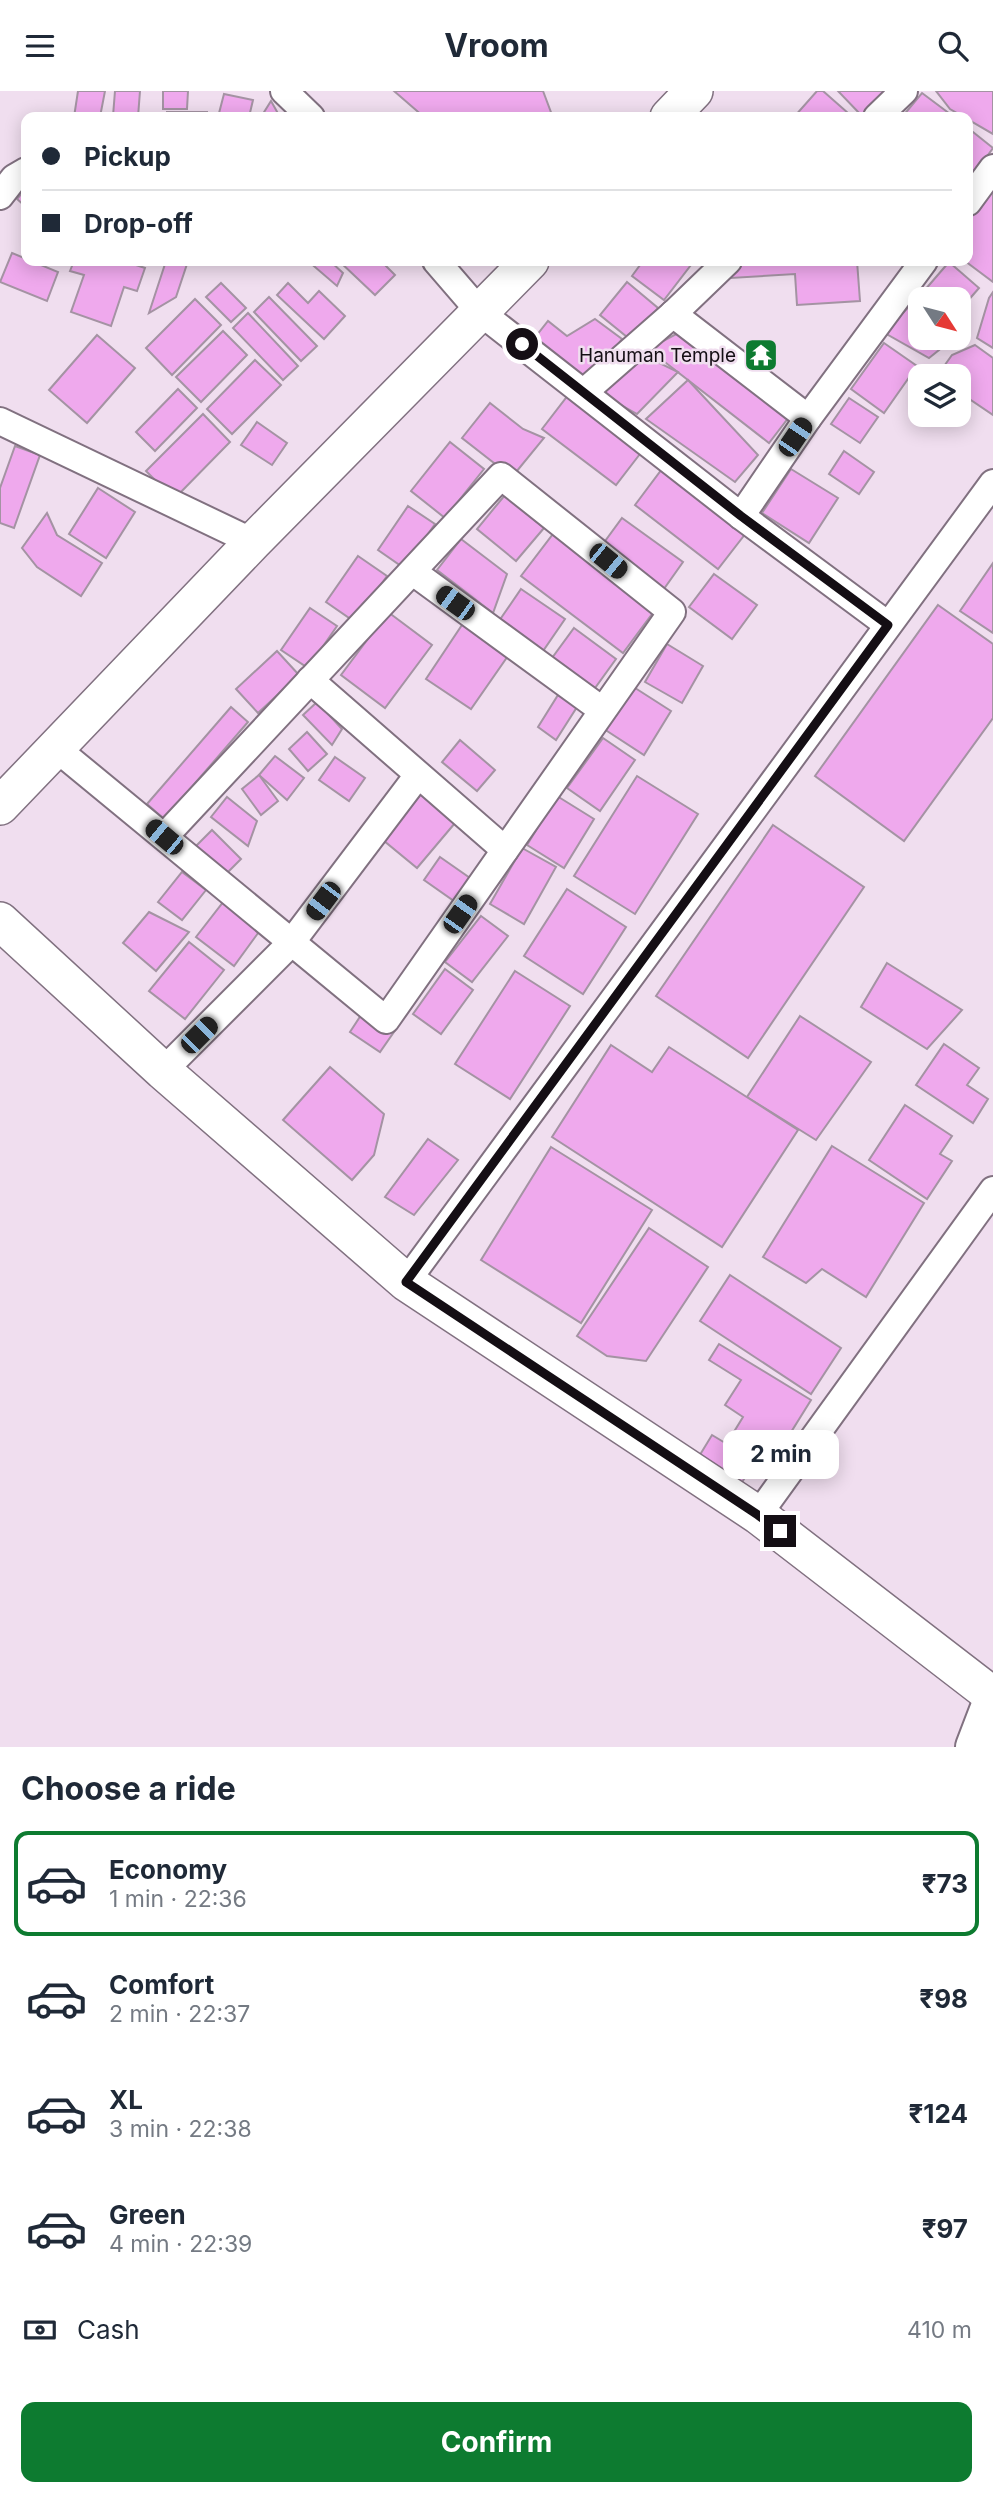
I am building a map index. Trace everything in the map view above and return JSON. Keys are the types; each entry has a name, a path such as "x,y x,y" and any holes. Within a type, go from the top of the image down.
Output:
{"main road":[{"path":"674,112 694,91"},
{"path":"0,806 253,542 525,266"},
{"path":"0,921 163,1071 406,1282 758,1515 993,1698 975,1747"}],"street":[{"path":"284,91 306,112"},
{"path":"882,112 904,91"},
{"path":"973,195 993,168"},
{"path":"0,196 14,178 21,174"},
{"path":"440,266 480,312 741,516 888,625"},
{"path":"584,392 723,266"},
{"path":"741,516 808,418 920,266"},
{"path":"673,314 808,418"},
{"path":"0,421 253,542"},
{"path":"57,749 386,1020 671,612 501,476 164,837"},
{"path":"406,1282 993,483"},
{"path":"413,572 602,710"},
{"path":"310,680 505,850"},
{"path":"163,1071 291,943 418,775"},
{"path":"758,1515 993,1190"}],"building":[{"path":"78,91 105,91 101,112 75,112"},
{"path":"115,91 140,91 138,112 113,112"},
{"path":"163,91 188,91 187,109 163,109"},
{"path":"394,91 543,91 551,112 418,112"},
{"path":"817,91 823,91 847,112 798,112"},
{"path":"838,91 883,91 882,96 866,112 858,112"},
{"path":"936,91 993,91 993,134 973,122 973,112 955,112"},
{"path":"922,93 947,112 906,112"},
{"path":"224,94 253,100 250,112 219,112"},
{"path":"271,101 277,112 264,112"},
{"path":"973,132 993,148 973,173"},
{"path":"993,182 993,282 972,266 973,209"},
{"path":"12,253 21,257 21,266 43,266 58,272 47,301 0,282"},
{"path":"72,266 145,268 137,291 124,287 111,326 71,312 84,275 70,271"},
{"path":"164,266 186,266 176,297 149,313"},
{"path":"314,266 335,266 343,273 337,286"},
{"path":"344,266 386,266 395,275 375,295"},
{"path":"639,266 690,266 664,300 632,276"},
{"path":"735,266 857,266 860,301 797,305 795,274 731,278"},
{"path":"946,266 954,266 979,288 971,297 971,287 927,287"},
{"path":"627,282 658,308 632,341 600,315"},
{"path":"221,283 246,308 231,322 206,297"},
{"path":"288,283 308,303 319,291 345,316 324,339 277,295"},
{"path":"993,292 993,348 977,338"},
{"path":"269,297 317,346 301,361 254,312"},
{"path":"195,299 221,325 172,375 146,348"},
{"path":"908,308 908,346 883,332"},
{"path":"248,313 298,366 283,380 233,328"},
{"path":"595,319 622,339 585,388 529,345 548,321 567,336"},
{"path":"223,331 247,355 201,402 176,377"},
{"path":"680,332 789,417 769,443 648,349"},
{"path":"97,335 135,368 87,423 49,390"},
{"path":"884,343 914,364 908,364 908,379 884,413 851,389"},
{"path":"975,345 993,358 993,415 971,400 971,364 946,364 952,355 971,350"},
{"path":"915,350 939,350 929,358"},
{"path":"641,354 678,372 637,414 600,393"},
{"path":"255,360 281,385 232,434 207,409"},
{"path":"688,380 758,455 735,482 646,419"},
{"path":"178,389 197,408 155,451 136,432"},
{"path":"569,394 643,450 616,485 542,429"},
{"path":"849,398 878,417 860,443 831,424"},
{"path":"490,403 523,429 544,438 512,477 462,438"},
{"path":"203,414 230,442 174,499 146,471"},
{"path":"257,422 287,443 272,465 241,445"},
{"path":"450,442 484,469 445,518 411,491"},
{"path":"15,446 40,455 14,528 0,523 0,488"},
{"path":"844,451 874,472 859,494 829,474"},
{"path":"662,469 746,533 718,569 635,505"},
{"path":"791,469 838,498 809,543 762,513"},
{"path":"98,488 135,512 106,558 69,534"},
{"path":"505,495 544,528 516,561 477,529"},
{"path":"408,506 435,524 404,568 378,550"},
{"path":"47,513 57,535 102,563 81,596 37,567 22,548"},
{"path":"622,518 683,562 661,593 600,548"},
{"path":"553,534 655,610 623,653 521,576"},
{"path":"461,539 507,574 493,613 437,570"},
{"path":"358,556 387,576 355,622 326,602"},
{"path":"993,563 993,633 960,611"},
{"path":"714,574 757,605 732,639 689,607"},
{"path":"521,589 565,619 543,651 499,621"},
{"path":"938,605 993,644 993,718 904,841 815,776"},
{"path":"310,608 337,626 308,668 281,650"},
{"path":"388,612 432,645 385,708 341,675"},
{"path":"464,622 510,653 471,709 426,679"},
{"path":"574,628 616,659 595,688 552,658"},
{"path":"667,644 703,666 682,703 645,682"},
{"path":"277,651 299,675 258,713 236,689"},
{"path":"632,686 671,711 644,755 604,729"},
{"path":"558,695 577,707 556,740 538,727"},
{"path":"317,702 342,729 332,745 303,715"},
{"path":"231,707 248,722 164,819 147,804"},
{"path":"307,732 327,754 308,771 289,749"},
{"path":"603,738 635,760 600,811 567,788"},
{"path":"460,740 495,770 477,791 442,762"},
{"path":"275,756 304,778 287,800 259,775"},
{"path":"335,757 365,778 349,801 319,780"},
{"path":"259,775 278,801 261,815 242,789"},
{"path":"637,776 698,814 635,914 574,876"},
{"path":"421,794 455,823 417,868 383,840"},
{"path":"557,796 594,819 564,868 527,845"},
{"path":"227,797 257,821 248,846 211,817"},
{"path":"773,825 864,887 748,1058 656,996"},
{"path":"212,830 241,859 222,878 193,849"},
{"path":"522,848 556,867 524,924 490,904"},
{"path":"440,857 470,878 454,901 424,880"},
{"path":"182,872 206,890 182,920 158,902"},
{"path":"567,889 626,927 583,994 524,956"},
{"path":"224,901 261,929 234,966 196,937"},
{"path":"149,912 189,932 156,971 123,943"},
{"path":"481,916 508,936 472,982 445,962"},
{"path":"189,942 224,970 185,1019 149,991"},
{"path":"887,963 962,1010 927,1049 861,1007"},
{"path":"445,969 473,990 441,1034 413,1014"},
{"path":"515,971 570,1006 510,1099 455,1064"},
{"path":"365,1009 396,1029 380,1052 350,1032"},
{"path":"800,1016 871,1062 816,1140 747,1097"},
{"path":"944,1044 979,1068 967,1085 988,1099 973,1123 916,1085"},
{"path":"611,1045 652,1072 669,1047 798,1130 722,1247 552,1137"},
{"path":"330,1067 384,1114 374,1155 352,1180 283,1120"},
{"path":"905,1105 952,1136 940,1154 952,1161 927,1199 869,1160"},
{"path":"428,1139 458,1160 414,1215 385,1197"},
{"path":"832,1146 924,1203 866,1297 822,1269 806,1283 763,1257"},
{"path":"551,1147 652,1210 581,1323 481,1260"},
{"path":"649,1228 708,1267 646,1361 607,1356 577,1336"},
{"path":"730,1275 841,1348 811,1394 700,1321"},
{"path":"719,1344 811,1400 773,1461 732,1435 743,1417 725,1405 741,1380 709,1360"},
{"path":"712,1435 755,1461 738,1489 695,1463"}],"place":[{"name":"Hanuman Temple","path":"761,355"}],"route":[{"path":"522,344 741,516 888,625 406,1282 780,1531"}]}
